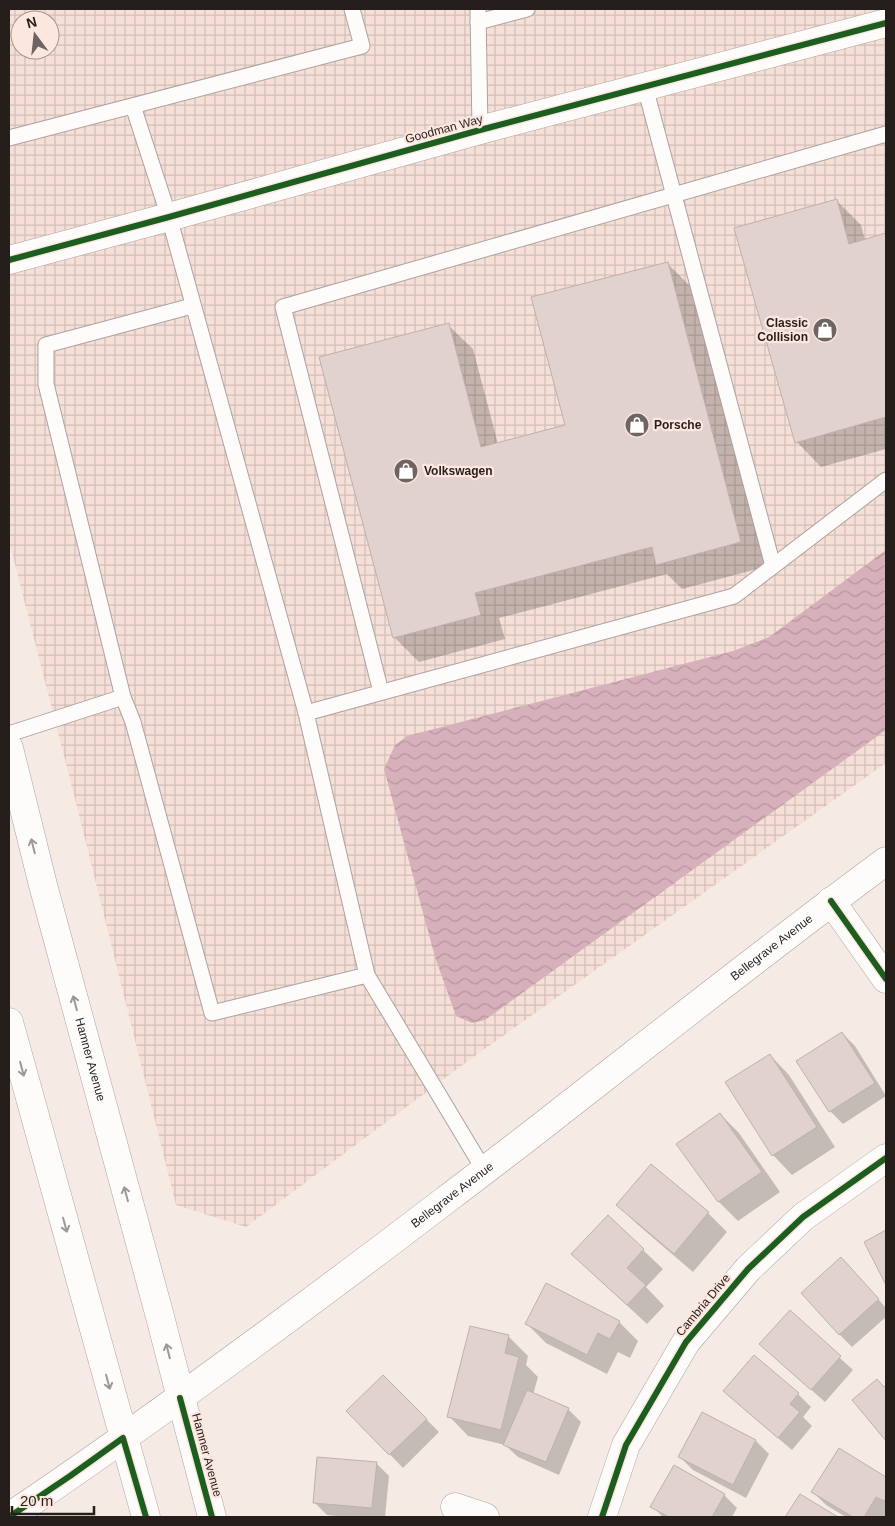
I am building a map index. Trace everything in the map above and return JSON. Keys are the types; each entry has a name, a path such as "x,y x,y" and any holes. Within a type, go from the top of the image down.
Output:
{"main road":[{"name":"Goodman Way","path":"9,260 480,130 886,23"},
{"name":"Hamner Avenue","path":"9,748 43,885 212,1517"},
{"name":"Bellegrave Avenue","path":"9,1517 180,1398 346,1275 831,901 886,861"},
{"path":"831,901 886,979"},
{"path":"9,1022 146,1517"},
{"name":"Cambria Drive","path":"602,1517 626,1445 686,1342 748,1269 803,1217 886,1158"},
{"path":"456,1507 485,1517"}],"lane":[{"path":"9,138 362,46 352,9"},
{"path":"480,130 478,15 527,9"},
{"path":"645,87 773,566"},
{"path":"133,106 169,217 192,306 306,713 367,975 484,1170"},
{"path":"381,692 283,307 886,134"},
{"path":"192,306 46,345 46,384 123,697 133,722 212,1013 367,975"},
{"path":"306,713 734,596 886,480"},
{"path":"9,734 123,697"}],"shaded area":[{"path":"9,9 886,9 886,763 472,1058 246,1227 176,1205 9,541"}],"water":[{"path":"886,550 886,730 485,1020 472,1023 456,1016 435,957 384,769 395,745 407,736 733,651 769,637"}],"building":[{"name":"Classic Collision","path":"837,199 849,244 886,233 886,417 795,443 734,228"},
{"path":"668,262 741,542 656,565 652,547 475,593 481,615 393,638 319,357 449,323 481,447 565,425 531,297"},
{"path":"842,1032 875,1083 829,1112 796,1061"},
{"path":"770,1054 817,1127 772,1156 725,1082"},
{"path":"720,1113 762,1172 718,1202 676,1144"},
{"path":"651,1164 709,1212 674,1254 616,1205"},
{"path":"608,1215 644,1249 627,1268 646,1285 627,1305 571,1254"},
{"path":"886,1230 886,1285 864,1242"},
{"path":"841,1257 879,1299 839,1335 801,1293"},
{"path":"546,1283 620,1321 610,1339 598,1333 587,1355 525,1324"},
{"path":"790,1310 841,1356 811,1390 759,1344"},
{"path":"470,1326 509,1335 505,1353 519,1357 501,1430 447,1417"},
{"path":"754,1355 799,1393 790,1404 800,1412 778,1438 723,1391"},
{"path":"383,1375 427,1419 389,1455 346,1411"},
{"path":"877,1379 884,1387 886,1385 886,1441 852,1400"},
{"path":"527,1390 569,1408 546,1462 503,1445"},
{"path":"702,1412 756,1440 733,1485 678,1457"},
{"path":"839,1448 886,1477 886,1498 884,1501 876,1497 864,1517 853,1517 811,1492"},
{"path":"317,1457 377,1462 372,1508 313,1503"},
{"path":"674,1465 725,1494 712,1517 669,1517 650,1507"},
{"path":"800,1494 838,1517 785,1517"}],"cycle path":[{"path":"9,260 480,130 886,23"},
{"path":"831,901 886,979"},
{"path":"602,1517 626,1445 686,1342 748,1269 803,1217 886,1158"},
{"path":"180,1398 212,1517"},
{"path":"9,1517 123,1438 146,1517"}],"place":[{"name":"Classic Collision","path":"825,330"},
{"name":"Porsche","path":"637,425"},
{"name":"Volkswagen","path":"406,471"}]}
